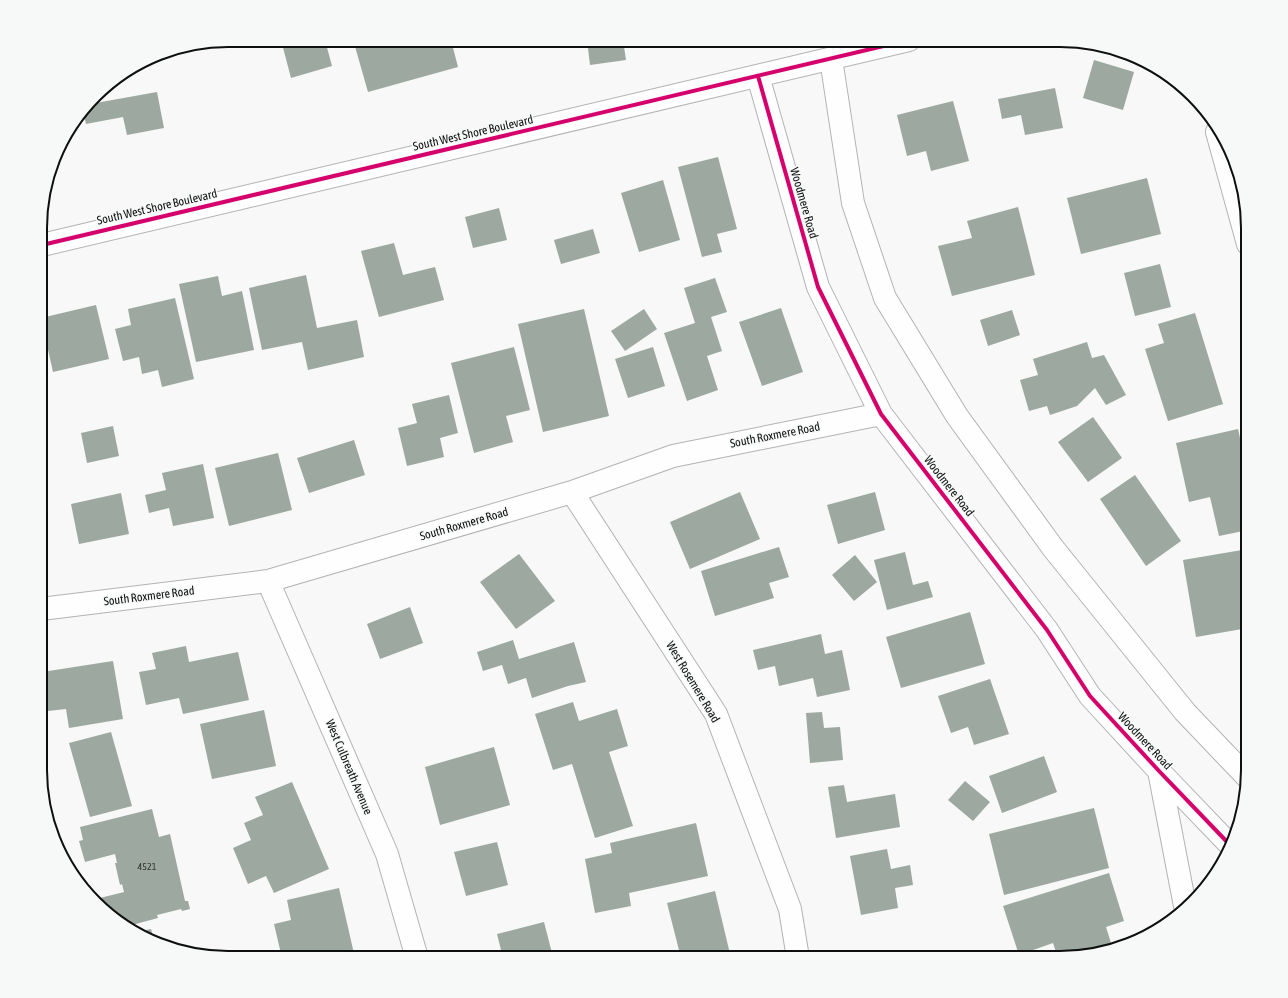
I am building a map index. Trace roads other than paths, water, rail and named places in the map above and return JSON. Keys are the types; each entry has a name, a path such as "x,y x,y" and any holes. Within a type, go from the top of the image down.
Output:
{"street":[{"name":"South West Shore Boulevard","path":"47,244 831,59 872,47"},
{"path":"831,59 853,203 885,298 956,416 1053,548 1185,712 1241,771"},
{"name":"Woodmere Road","path":"758,76 818,287 881,414 1047,630 1090,696 1226,841"},
{"path":"1221,145 1241,219"},
{"name":"South Roxmere Road","path":"47,608 268,581 572,492 673,456 881,414"},
{"name":"West Rosemere Road","path":"572,492 716,714 790,910 797,951"},
{"name":"West Culbreath Avenue","path":"268,581 387,854 414,951"},
{"name":"Woodmere Road","path":"1159,771 1184,901"}]}
